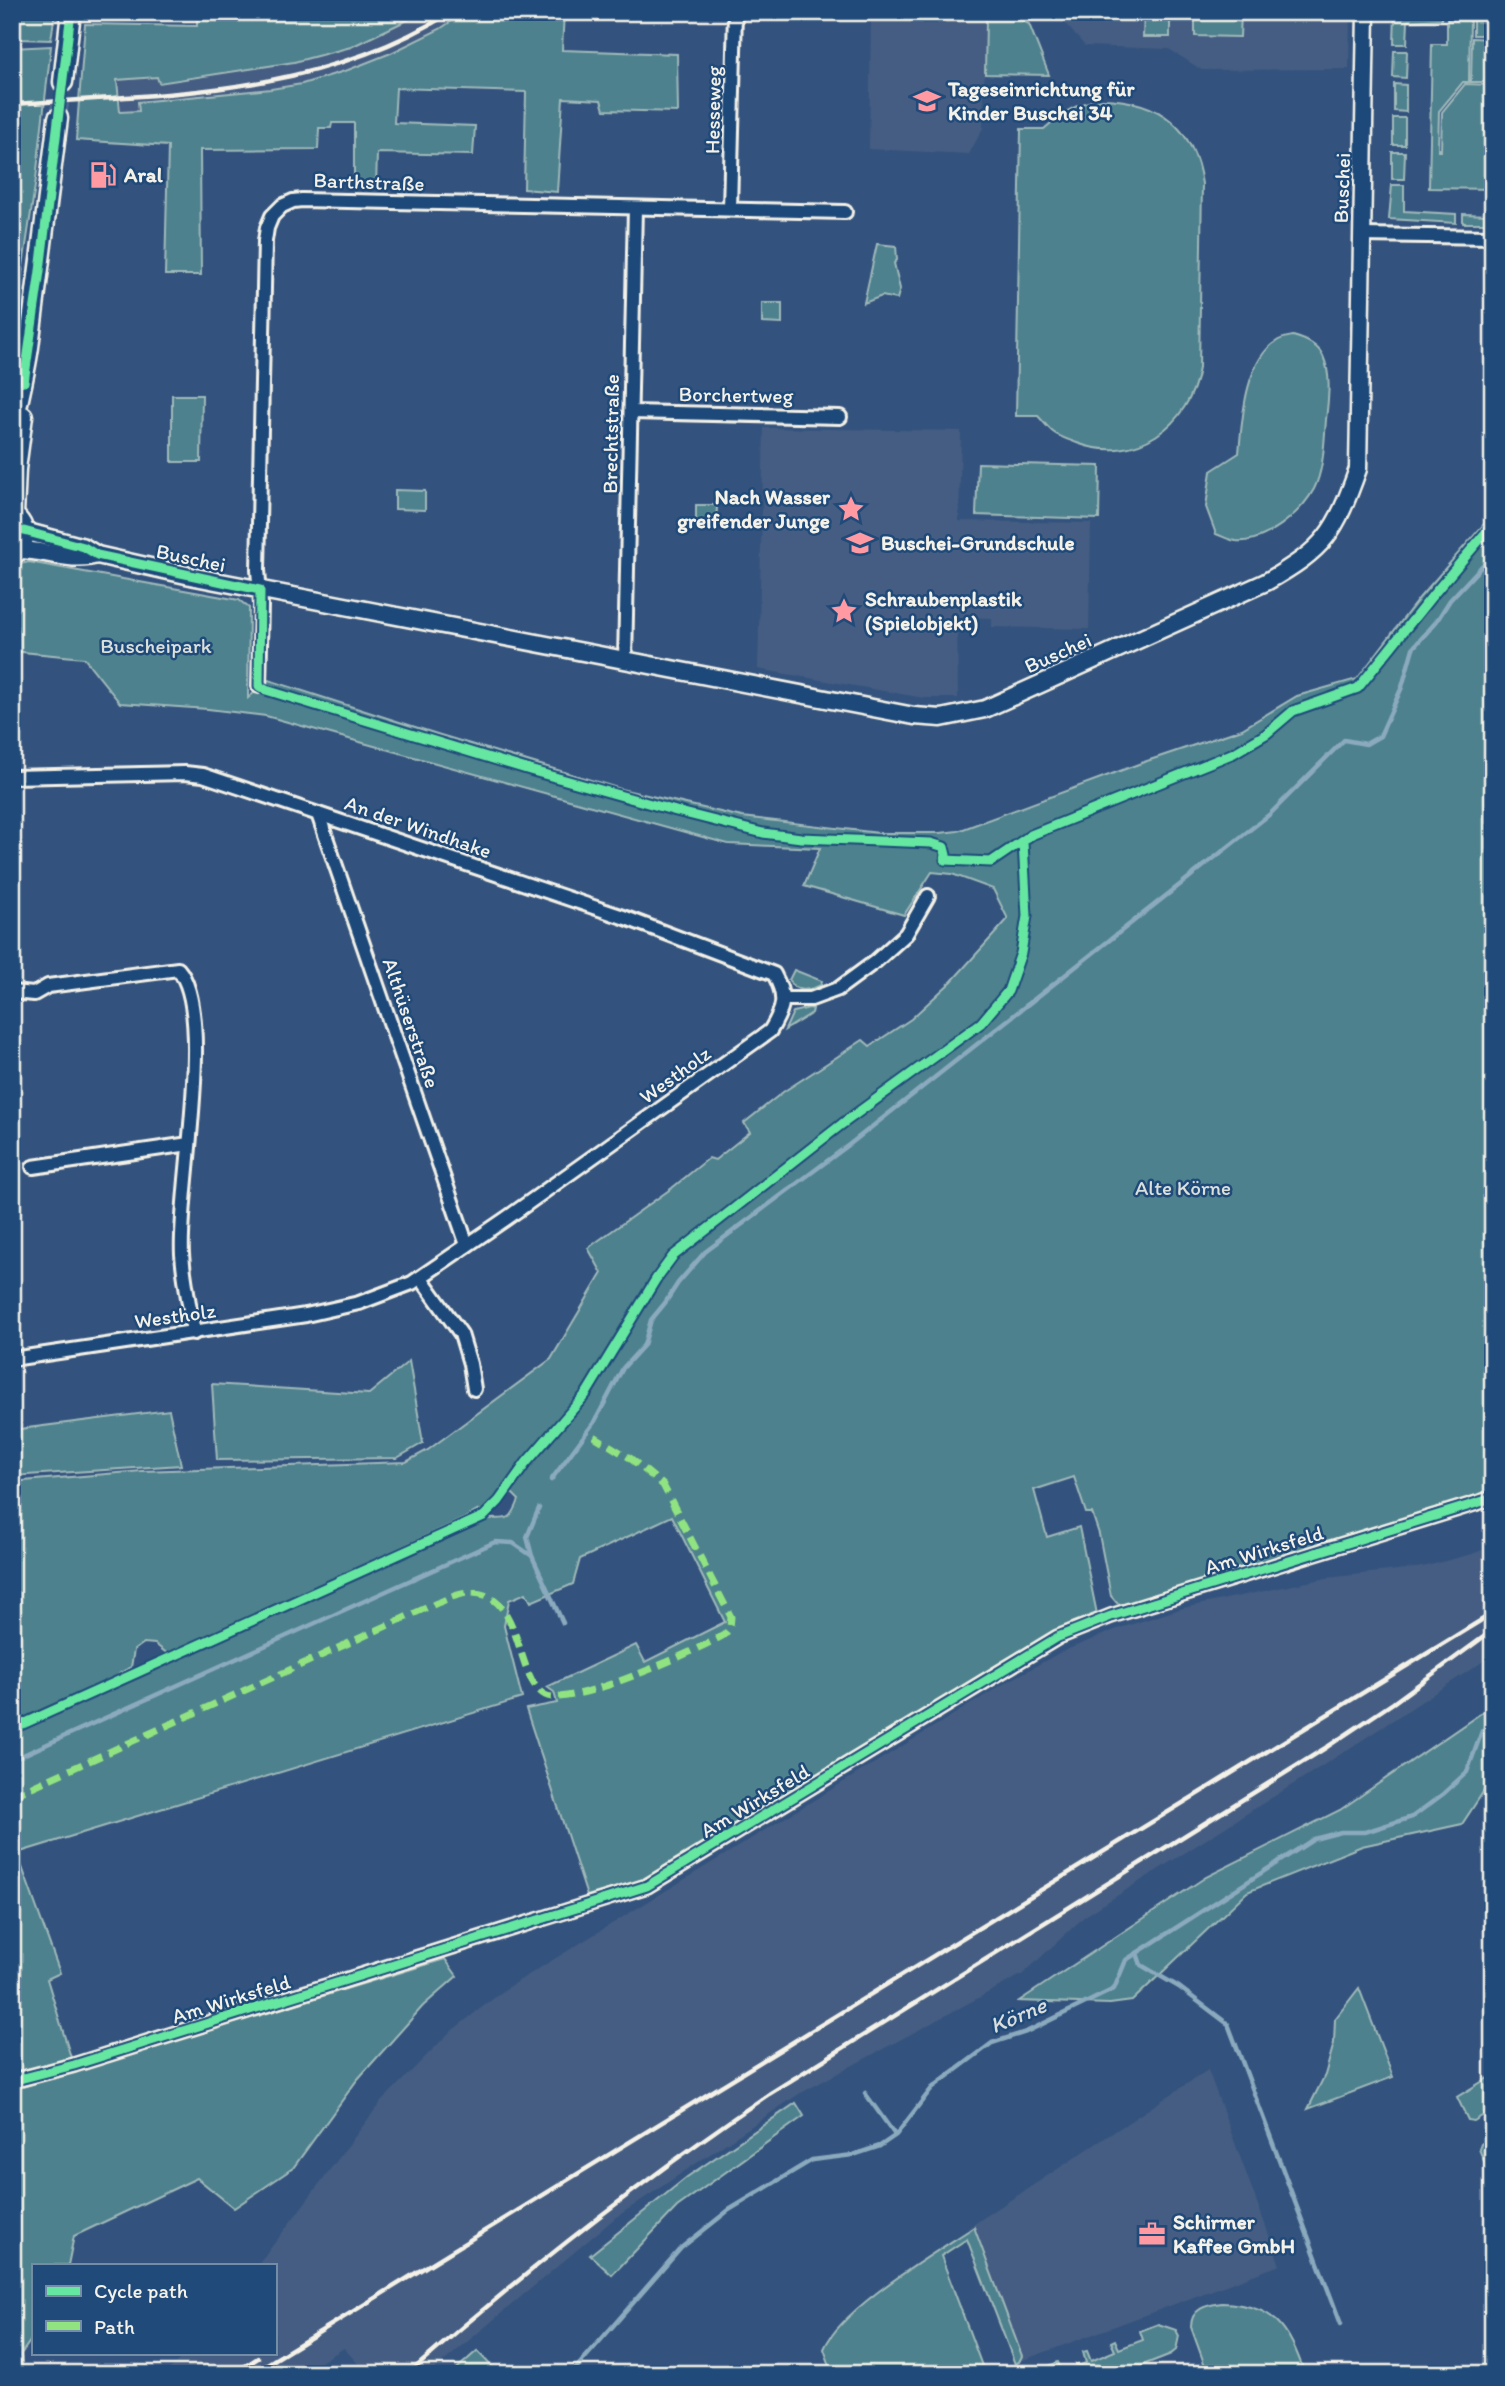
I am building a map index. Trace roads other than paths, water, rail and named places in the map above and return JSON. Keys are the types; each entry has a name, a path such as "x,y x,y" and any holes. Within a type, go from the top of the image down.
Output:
{"main road":[{"path":"63,82 71,12"},
{"path":"12,430 24,382 58,118"},
{"path":"16,553 24,538 24,531 13,515 26,395 24,382"}],"street":[{"name":"Hesseweg","path":"730,209 735,12"},
{"name":"Buschei","path":"24,531 83,547 97,555 260,590 914,716 954,716 985,709 1266,582 1301,562 1328,534 1342,513 1358,469 1366,12"},
{"name":"Barthstraße","path":"260,590 258,570 265,241 272,216 282,206 302,200 845,212"},
{"name":"Brechtstraße","path":"625,660 635,208"},
{"path":"1362,235 1493,237"},
{"name":"Borchertweg","path":"631,412 840,416"},
{"name":"Buschei","path":"16,553 33,550 82,560 97,555"},
{"path":"259,686 260,590"},
{"name":"An der Windhake","path":"12,777 185,773 203,775 626,918 774,974 783,999"},
{"name":"Althüserstraße","path":"318,814 467,1245"},
{"path":"783,999 811,999 838,989 876,961 906,934 928,897"},
{"path":"12,992 34,994 48,986 178,969 183,975 190,997 195,1044 182,1253 194,1333"},
{"name":"Westholz","path":"12,1359 328,1311 359,1303 421,1278 770,1031 779,1015 783,999"},
{"path":"33,1167 189,1144"},
{"path":"421,1278 461,1334 474,1389"},
{"name":"Am Wirksfeld","path":"12,2081 86,2062 647,1886 1058,1637 1111,1616 1493,1498"}],"waterway":[{"name":"Alte Körne","path":"551,1480 595,1421 623,1368 644,1345 651,1320 705,1252 850,1144 1270,814 1344,740 1366,744 1380,736 1402,687 1413,648 1436,622 1450,600 1493,554"},
{"name":"Alte Körne","path":"532,1556 527,1537 539,1508"},
{"path":"12,1760 495,1542 513,1543 532,1556 563,1623"},
{"name":"Körne","path":"571,2374 681,2248 729,2210 812,2160 853,2155 880,2146 896,2135 932,2088 992,2043 1026,2032 1114,1989 1126,1960 1314,1839 1341,1832 1365,1832 1412,1817 1467,1772 1482,1731 1493,1723"},
{"path":"1137,1953 1141,1965 1179,1987 1228,2024 1341,2324"},
{"path":"865,2093 895,2135"}],"tunnel":[{"path":"58,118 63,82"}],"railway":[{"path":"12,104 182,93 293,75 348,60 400,40 451,12"},
{"path":"251,2374 1493,1613"},
{"path":"408,2374 584,2228 769,2094 1327,1747 1493,1630"},
{"path":"233,2374 258,2358"}],"place":[{"name":"Tageseinrichtung für Kinder Buschei 34","path":"927,101"},
{"name":"Aral","path":"103,175"},
{"name":"Nach Wasser greifender Junge","path":"851,509"},
{"name":"Buschei-Grundschule","path":"860,543"},
{"name":"Schraubenplastik (Spielobjekt)","path":"844,611"},
{"name":"Schirmer Kaffee GmbH","path":"1152,2234"}],"park label":[{"name":"Buscheipark","path":"156,646"}]}
